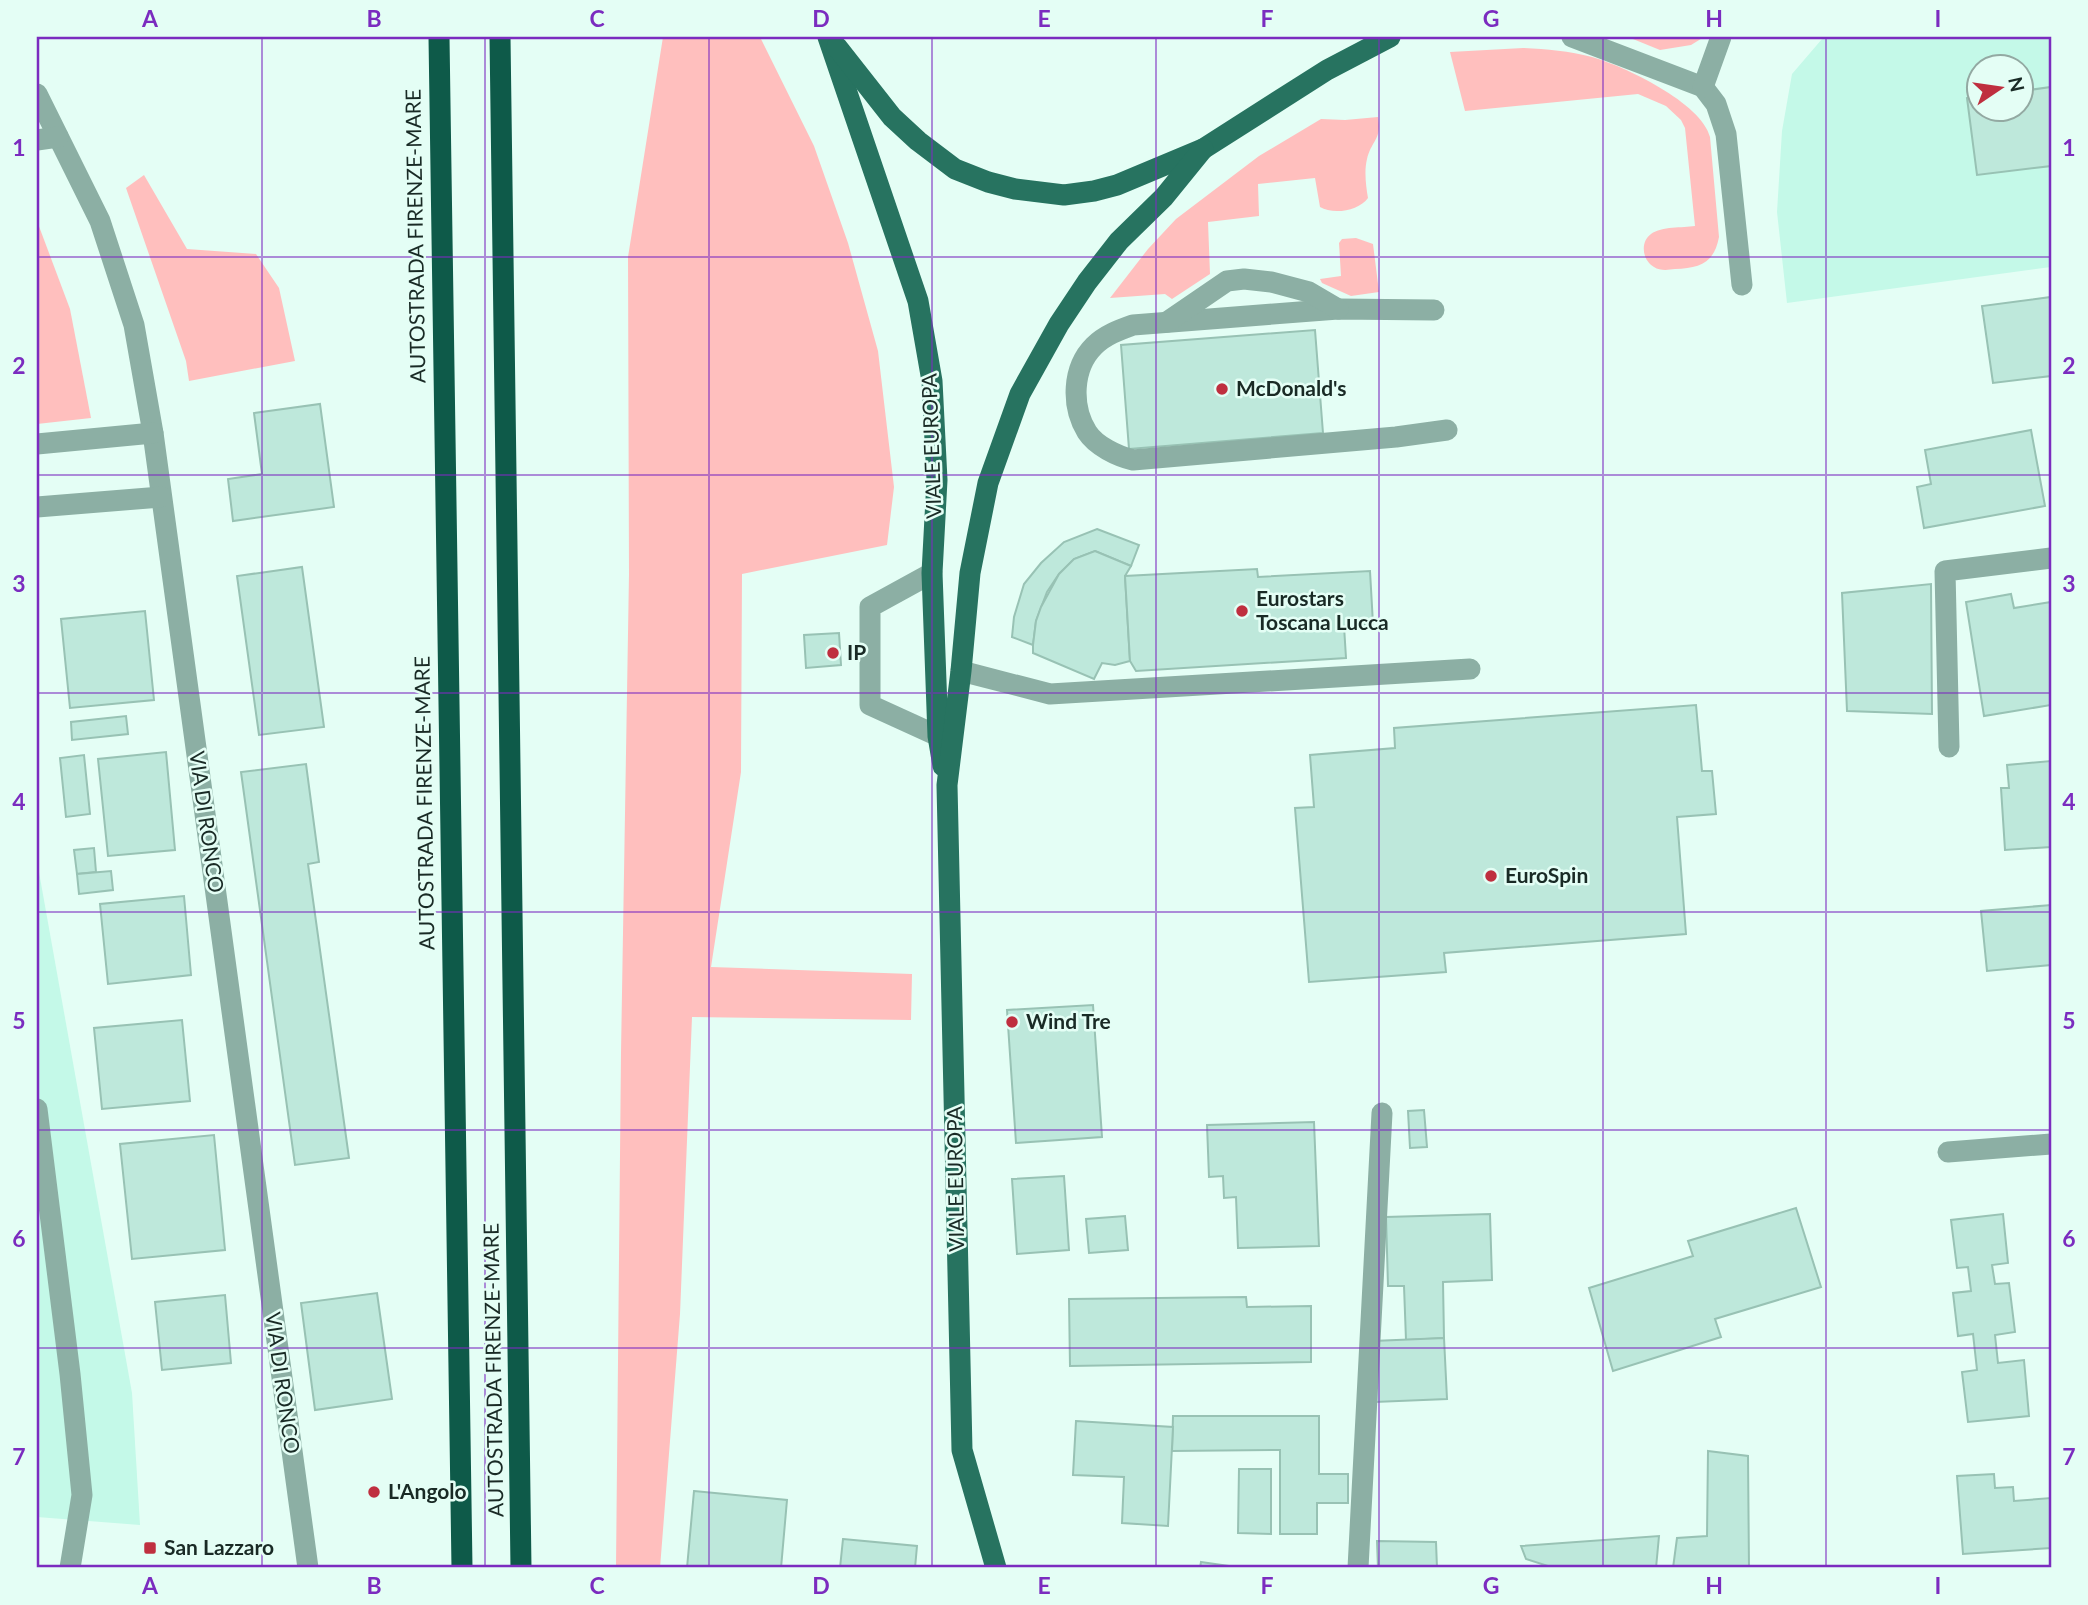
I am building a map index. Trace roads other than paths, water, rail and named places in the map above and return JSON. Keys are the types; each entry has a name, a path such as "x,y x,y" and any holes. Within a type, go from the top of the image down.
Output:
{"highway":[{"name":"AUTOSTRADA FIRENZE-MARE","path":"439,37 462,1568"},
{"name":"AUTOSTRADA FIRENZE-MARE","path":"500,37 521,1568"}],"main road":[{"name":"VIALE EUROPA","path":"829,37 892,117 955,169 988,182 1043,194 1064,195 1117,185 1203,149 1327,70 1390,37"},
{"name":"VIALE EUROPA","path":"829,37 918,301 932,381 937,480 932,573 938,736 947,785"},
{"name":"VIALE EUROPA","path":"996,1568 962,1450 947,785 970,573 988,483 1020,394 1059,324 1087,282 1119,241 1164,197 1203,149"}],"street":[{"path":"1572,37 1703,87 1716,104 1726,134 1742,285"},
{"path":"1703,87 1720,37"},
{"name":"VIA DI RONCO","path":"37,94 100,221 134,325 153,433 309,1568"},
{"path":"37,140 58,137"},
{"path":"1166,323 1227,281 1244,279 1271,282 1309,292 1338,309"},
{"path":"1433,310 1338,309 1133,325 1111,333 1093,347 1078,373 1076,405 1088,434 1116,455 1133,460 1396,437 1447,430"},
{"path":"37,444 153,433"},
{"path":"37,507 161,497"},
{"path":"1948,747 1945,571 2051,558"},
{"path":"932,573 870,607 870,705 938,736"},
{"path":"961,671 1050,694 1470,669"},
{"path":"37,1109 82,1495 70,1568"},
{"path":"1358,1568 1382,1113"},
{"path":"1948,1152 2051,1144"}],"place":[{"name":"McDonald's","path":"1222,389"},
{"name":"Eurostars Toscana Lucca","path":"1242,611"},
{"name":"IP","path":"833,653"},
{"name":"EuroSpin","path":"1491,876"},
{"name":"Wind Tre","path":"1012,1022"},
{"name":"L'Angolo","path":"374,1492"},
{"name":"San Lazzaro","path":"150,1548"}]}
